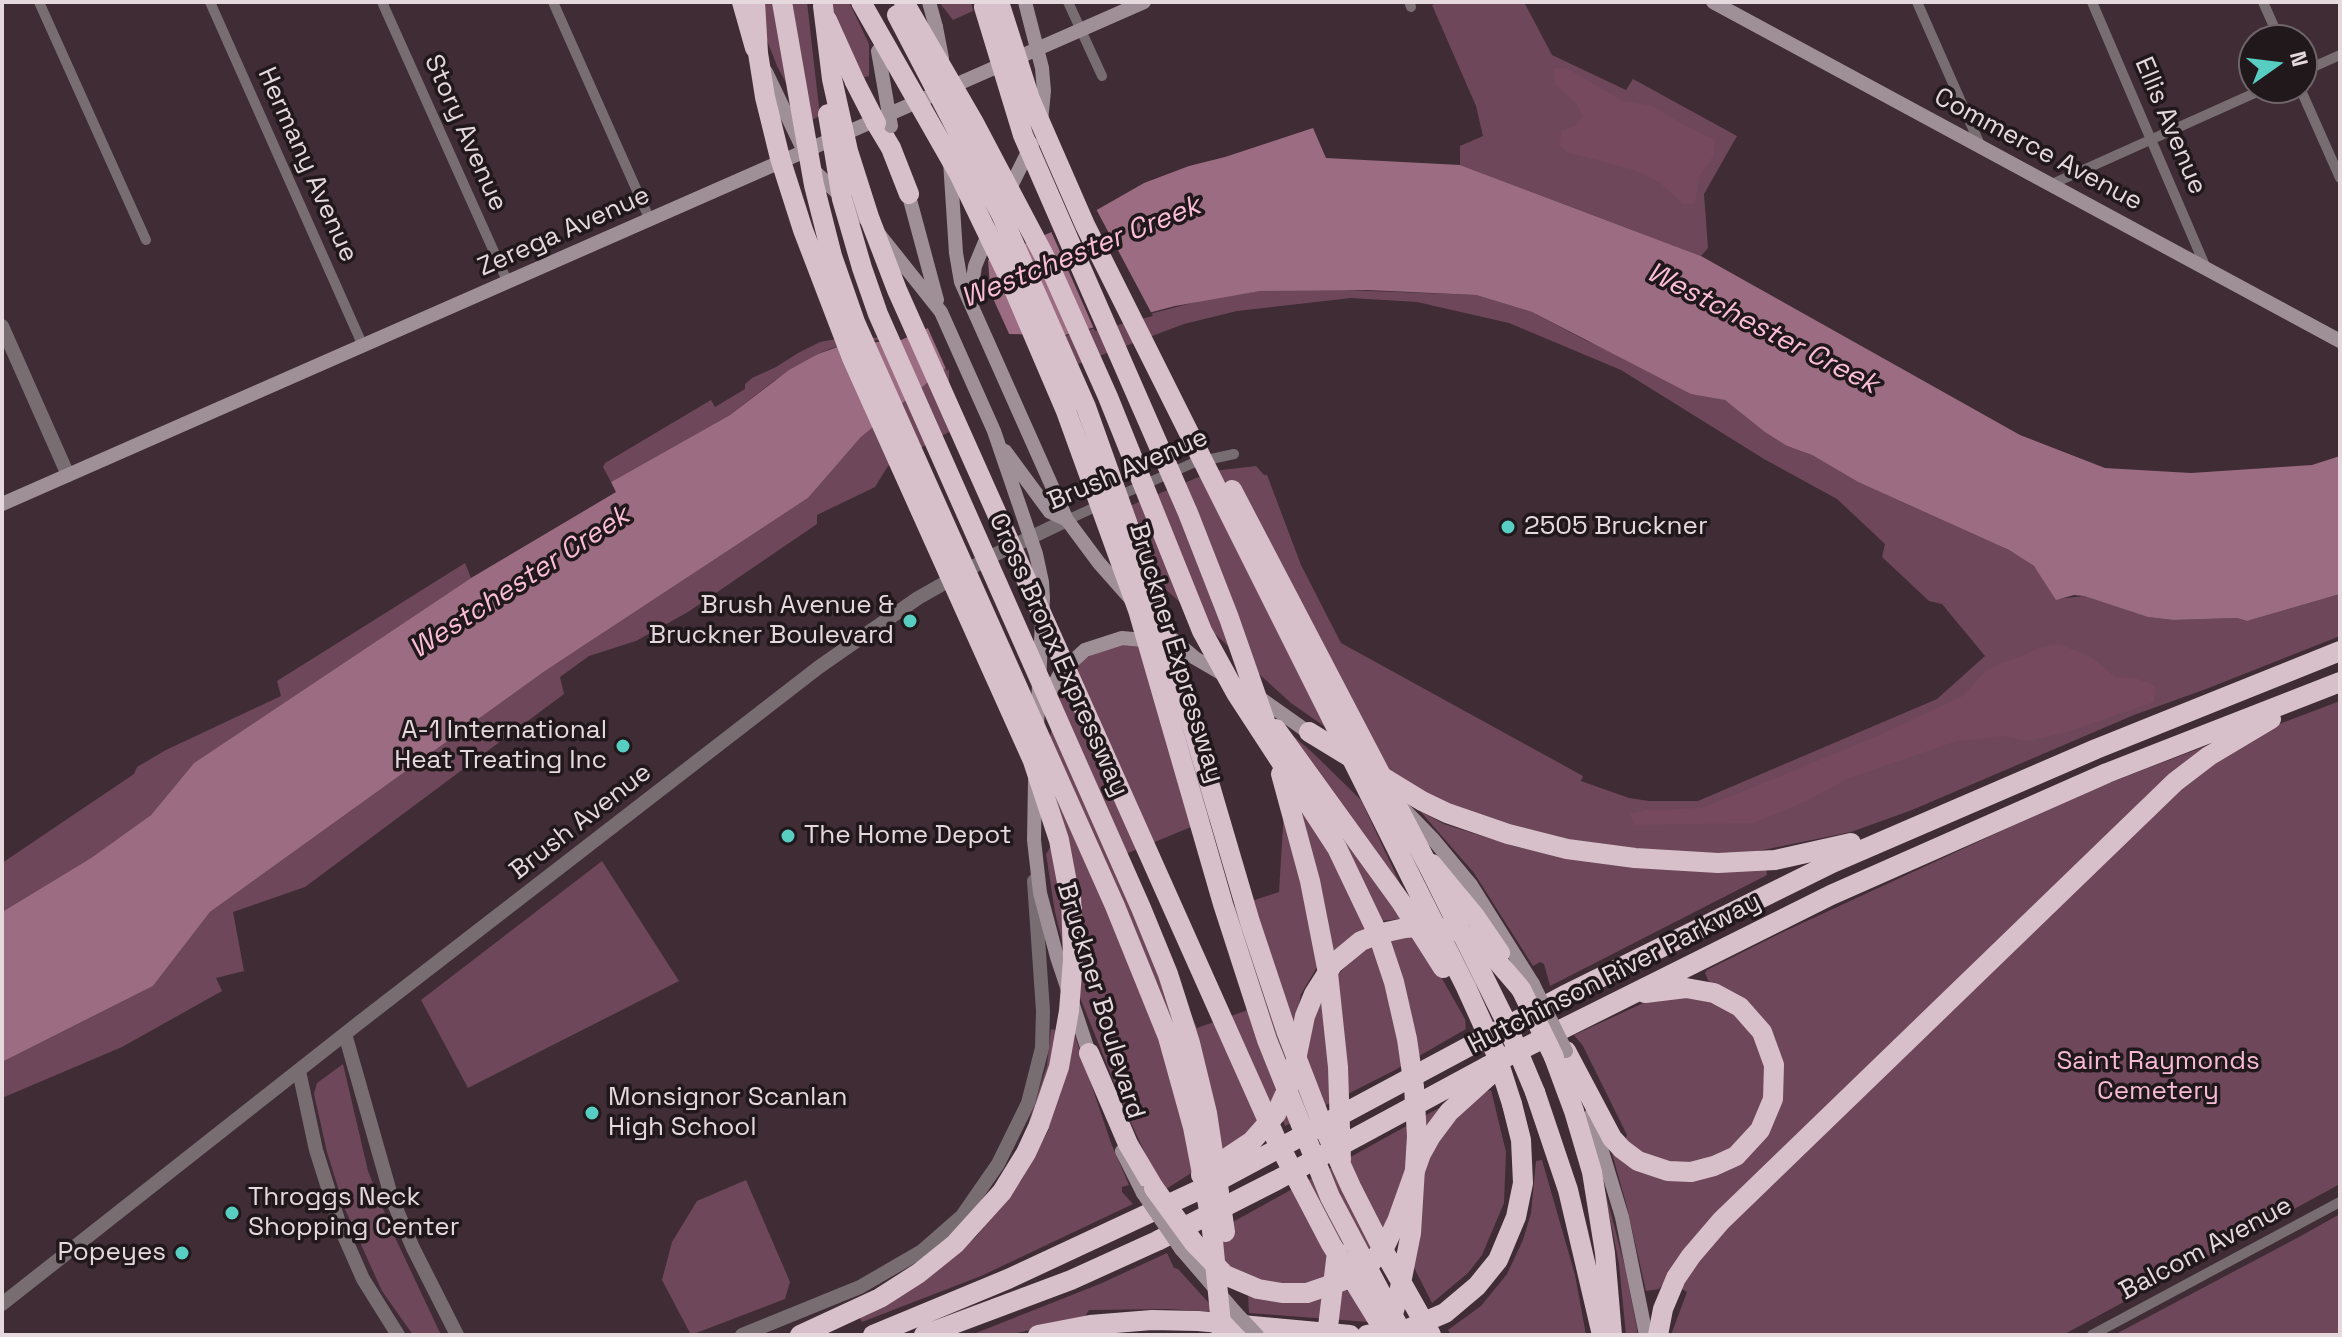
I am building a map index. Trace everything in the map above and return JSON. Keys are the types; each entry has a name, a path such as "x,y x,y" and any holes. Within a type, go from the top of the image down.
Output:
{"highway":[{"path":"742,2 755,49"},
{"path":"755,2 758,53 768,108 787,183 807,242 852,358 1033,761 1056,827 1072,909"},
{"path":"782,2 814,185 843,289 882,388 1120,917 1172,1050 1193,1127 1211,1220 1225,1335"},
{"name":"Bruckner Expressway","path":"861,2 965,185 1066,411 1138,610 1223,904 1271,1051 1330,1197 1403,1335"},
{"name":"Bruckner Expressway","path":"890,2 1001,214 1091,418 1154,596 1250,922 1291,1045 1355,1197 1431,1335"},
{"path":"904,2 991,152 1050,267 1108,397 1195,615 1225,673 1349,869 1369,913 1394,982 1413,1075 1417,1148 1411,1233 1387,1335"},
{"path":"821,3 832,79 848,151 897,290 1271,1128 1319,1223 1387,1335"},
{"path":"821,3 855,82 891,148 909,194"},
{"name":"Cross Bronx Expressway","path":"821,3 833,152 848,222 870,291 897,359 1135,893 1176,997 1202,1089 1216,1161 1226,1242 1225,1335"},
{"path":"988,4 1096,247 1460,974 1495,1051 1512,1104 1521,1140 1523,1183 1513,1228 1498,1260 1477,1286 1445,1313 1408,1329 1367,1335"},
{"path":"988,4 1008,92 1027,147 1182,498 1219,591 1270,737 1301,844 1328,973 1340,1091 1339,1220 1327,1335"},
{"path":"1049,143 1287,592 1504,1018 1535,1092 1568,1190 1602,1335"},
{"path":"1169,553 1230,662 1429,945 1489,1050 1512,1104"},
{"name":"Hutchinson River Parkway","path":"1115,1229 1269,1156 1626,964 1832,863 2148,727 2340,651"},
{"path":"1658,1335 1671,1287 1713,1229 2165,792 2191,768 2220,749 2336,683"},
{"name":"Hutchinson River Parkway","path":"924,1335 1071,1280 1135,1252 1514,1053 1790,914 2000,819 2149,756 2336,683"},
{"path":"800,1335 880,1298 919,1273 955,1244 1002,1192 1026,1153 1056,1078 1072,981 1072,909 1063,831 1018,690"},
{"path":"1309,732 1447,813 1531,841 1608,855 1696,863 1753,862 1821,852 1924,822"},
{"path":"1309,732 1408,837 1463,901 1527,987 1560,1054 1612,1138 1638,1161 1668,1171 1691,1172 1722,1163 1749,1144 1768,1115 1776,1082 1770,1047 1752,1019 1728,999 1693,988 1653,991 1615,1002"},
{"path":"873,1335 1008,1279 1115,1229 1226,1159 1266,1127 1288,1089 1305,1016 1314,994 1333,964 1354,945 1397,929 1423,926 1450,928 1485,947 1527,987"},
{"path":"1089,1053 1149,1191 1188,1246 1225,1275 1249,1287 1290,1294 1315,1292 1356,1275 1376,1258 1389,1238 1416,1166 1431,1136 1449,1112 1514,1053"},
{"path":"1560,1054 1592,1172 1605,1253 1612,1335"},
{"path":"1038,1335 1090,1325 1152,1320 1198,1321 1350,1335"}],"main road":[{"name":"Bruckner Boulevard","path":"732,2 814,171 871,224 941,312 999,445 1040,568 1043,598 1034,840 1038,878 1047,923 1089,1053"},
{"path":"874,2 878,51 891,126 941,312"},
{"path":"929,2 944,73 956,253 961,282 1067,520 1112,579 1159,628 1195,658 1309,732"},
{"path":"970,303 978,256 1041,123 1044,91 1038,49 1025,2"},
{"name":"Zerega Avenue","path":"2,504 1144,2"},
{"name":"Commerce Avenue","path":"1713,2 2340,341"},
{"path":"999,445 1050,512 1067,520"},
{"path":"1037,737 1042,710 1052,686 1070,662 1085,650 1115,639 1139,638 1170,646 1195,658"},
{"path":"1560,1054 1585,1097 1613,1183 1633,1263 1646,1335"},
{"path":"1188,1246 1236,1313 1257,1335"}],"street":[{"path":"39,2 146,240"},
{"name":"Hermany Avenue","path":"210,2 363,346"},
{"name":"Story Avenue","path":"382,2 508,283"},
{"path":"553,2 650,220"},
{"path":"1068,2 1102,76"},
{"path":"1917,2 1981,148"},
{"name":"Ellis Avenue","path":"2092,2 2207,269"},
{"path":"2263,2 2273,24"},
{"path":"2318,65 2340,55"},
{"path":"2052,184 2238,101"},
{"path":"2307,104 2340,178"},
{"path":"2,326 68,475"},
{"name":"Brush Avenue","path":"2,1304 819,667 918,598 1067,520 1193,463 1234,454"},
{"path":"742,1335 860,1287 922,1251 962,1216 1004,1154 1028,1103 1042,1048 1043,1011 1035,913 1034,840"},
{"path":"345,1034 399,1217 457,1335"},
{"path":"299,1071 316,1150 338,1221 363,1279 398,1335"},
{"name":"Balcom Avenue","path":"2092,1335 2340,1202"}],"green space":[{"path":"752,2 807,2 820,116 807,122 777,66"},
{"path":"824,2 849,2 869,44 869,76 862,78"},
{"path":"939,2 971,2 973,11 953,20"},
{"path":"1439,2 1524,2 1552,55 1626,90 1633,79 1737,136 1704,194 1708,248 1701,256 1460,165 1460,146 1483,136 1476,106 1432,5"},
{"path":"1317,289 1476,295 1532,312 1585,340 1725,400 1787,446 1812,455 1858,482 2009,550 2034,566 2057,599 2084,596 2149,617 2173,620 2237,618 2247,621 2340,594 2340,636 2134,715 1912,810 1851,832 1743,854 1677,854 1541,836 1421,794 1291,703 1163,587 1120,510 1213,471 1256,466 1267,475 1301,565 1341,643 1583,776 1581,781 1629,798 1698,801 1937,699 1985,656 1942,604 1929,601 1882,557 1885,544 1837,499 1764,459 1621,370 1509,323 1417,302 1351,298 1237,311 1184,324 1078,364 1065,336 1207,299 1260,291"},
{"path":"848,337 889,338 832,348 818,354 775,380 730,415 611,482 603,467 605,463 711,400 715,407 745,389 745,384 752,378 798,353 820,342"},
{"path":"949,365 949,432 888,466 875,487 817,515 817,524 688,612 636,641 589,656 560,677 564,694 305,887 233,912 244,971 216,978 222,991 122,1047 2,1098 2,1062 153,986 210,912 545,671 808,498 861,437"},
{"path":"465,563 471,578 194,763 151,815 91,858 2,912 2,863 134,774 137,767 166,750 281,696 277,681"},
{"path":"1125,644 1155,648 1215,817 1121,856 1197,1028 1262,1005 1233,907 1279,892 1288,743 1252,700 1361,800 1412,909 1408,918 1381,921 1355,934 1322,959 1301,994 1287,1064 1269,1110 1237,1144 1166,1189 1149,1162 1127,1114 1070,973 1055,912 1046,854 1051,846 1042,769 1062,689 1073,670 1088,657"},
{"name":"Saint Raymonds Cemetery","path":"2340,701 2340,1184 2063,1335 1671,1335 1687,1292 1680,1288 1707,1245 2176,789 2266,729"},
{"path":"2227,738 1659,1289 1646,1291 1611,1150 1629,1163 1739,1162 1780,1061 1708,980 1707,970 2088,791"},
{"path":"1420,811 1444,824 1517,847 1571,857 1766,868 1767,875 1550,986 1544,964 1540,962 1533,966 1474,873"},
{"path":"602,861 679,981 468,1088 421,1000"},
{"path":"1410,935 1421,942 1465,1019 1466,1029 1393,1071 1285,1126 1283,1120 1315,1015 1332,981 1358,954 1374,945"},
{"path":"1704,996 1744,1019 1765,1057 1765,1103 1744,1139 1712,1161 1667,1164 1624,1144 1627,1135 1583,1046 1574,1035 1650,1000"},
{"path":"1051,1029 1075,1036 1111,1143 1129,1185 1122,1187 1122,1192 1133,1204 981,1276 862,1322 860,1318 915,1286 975,1238 1021,1181 1049,1129 1029,1121 1047,1065"},
{"path":"343,1064 368,1171 392,1231 441,1335 413,1335 382,1291 344,1207 314,1094 317,1083"},
{"path":"1491,1090 1506,1152 1504,1203 1482,1255 1468,1273 1432,1303 1401,1242 1436,1138 1485,1092"},
{"path":"1450,1102 1383,1235 1366,1258 1312,1283 1266,1283 1234,1270 1202,1239"},
{"path":"1542,1160 1575,1275 1586,1335 1451,1335 1448,1330 1481,1306 1507,1274 1523,1240 1531,1213 1536,1161"},
{"path":"746,1180 790,1282 785,1299 691,1335 662,1280 672,1242 697,1201"},
{"path":"1603,1183 1626,1271 1638,1335 1626,1335 1619,1264"},
{"path":"2340,1214 2340,1335 2114,1335 2299,1237"},
{"path":"1167,1253 1174,1268 1217,1312 1089,1310 1084,1318 1008,1335 971,1335 1102,1283"},
{"path":"1351,1292 1369,1322 1249,1313 1248,1294"}],"shaded area":[{"path":"1566,68 1623,101 1653,106 1715,140 1713,156 1699,177 1695,203 1683,204 1659,182 1634,170 1567,152 1560,145 1561,131 1575,126 1583,116 1575,102 1556,85 1554,69"},
{"path":"2059,644 2091,657 2115,677 2138,679 2155,686 2154,702 2064,733 2028,741 2004,736 1957,741 1849,778 1806,801 1753,823 1634,825 1630,814 1647,810 1702,808 1873,738 1963,696 1985,672 1998,664 2038,648"}],"water":[{"name":"Westchester Creek","path":"1313,128 1326,158 1460,165 1701,256 2020,435 2105,468 2191,473 2312,465 2340,456 2340,594 2247,621 2237,618 2173,620 2148,617 2084,596 2074,595 2056,600 2034,566 2009,550 1858,482 1812,455 1787,446 1725,400 1691,394 1532,312 1476,295 1367,290 1260,291 1175,306 1065,335 1007,334 959,357 861,437 808,498 545,671 210,912 153,986 2,1062 2,912 91,858 151,815 194,763 471,578 616,492 611,482 730,415 789,370 843,345 901,340 991,300 988,260 1081,219 1144,183"}],"pier":[{"path":"1095,207 1153,316 1095,331 1050,229"},
{"path":"991,294 1011,338 961,361 947,371 926,324"}],"place":[{"name":"2505 Bruckner","path":"1508,527"},
{"name":"Brush Avenue & Bruckner Boulevard","path":"910,621"},
{"name":"A-1 International Heat Treating Inc","path":"623,746"},
{"name":"The Home Depot","path":"788,836"},
{"name":"Monsignor Scanlan High School","path":"592,1113"},
{"name":"Throggs Neck Shopping Center","path":"232,1213"},
{"name":"Popeyes","path":"182,1253"}]}
